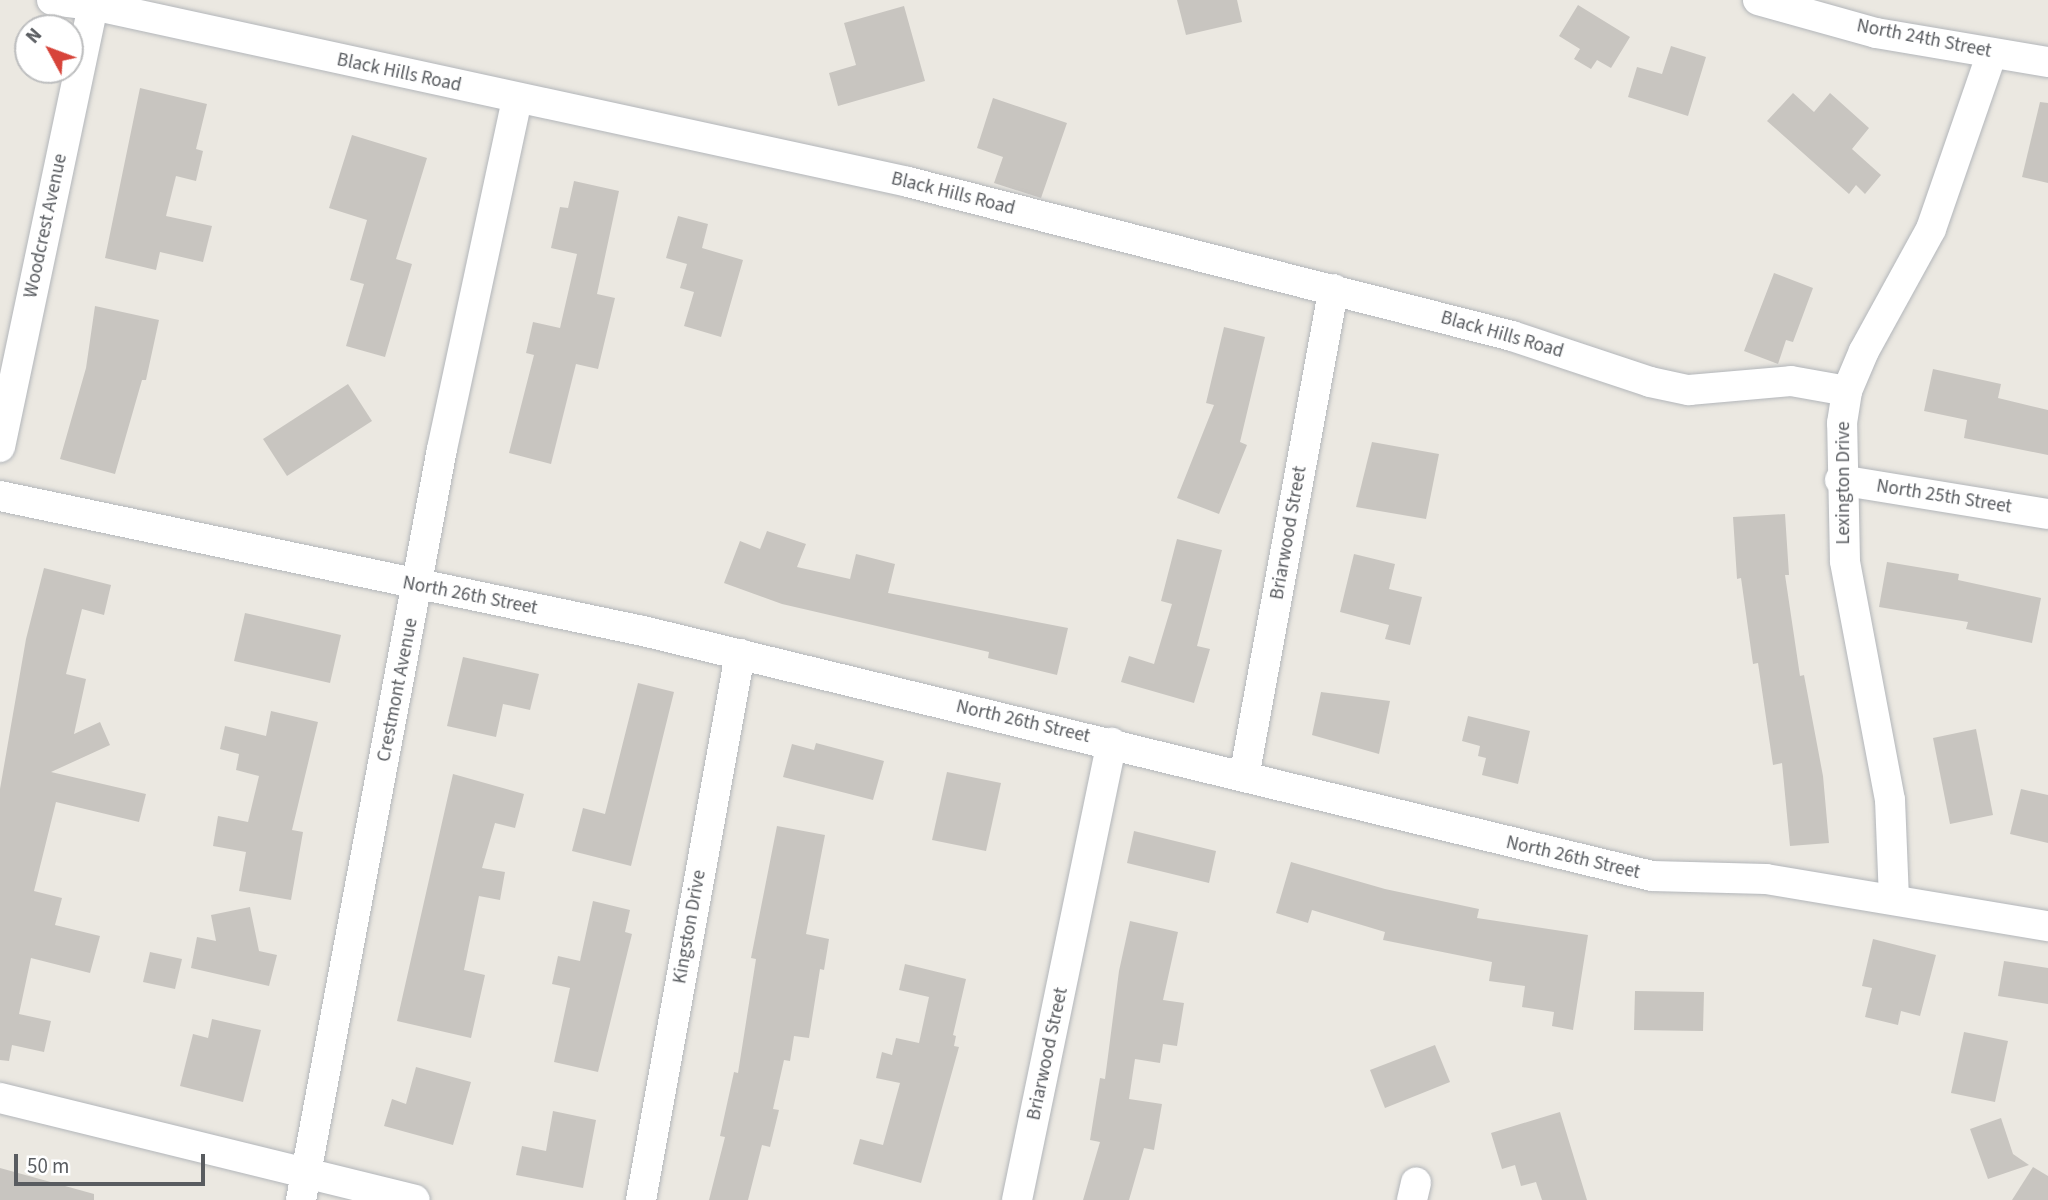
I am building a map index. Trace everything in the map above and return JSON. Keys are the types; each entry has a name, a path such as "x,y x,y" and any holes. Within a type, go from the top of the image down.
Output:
{"street":[{"name":"Black Hills Road","path":"52,0 93,5 908,182 1512,336 1650,382 1689,390 1791,381 1847,391"},
{"name":"North 24th Street","path":"1758,0 1802,6 1876,33 2048,62"},
{"name":"Woodcrest Avenue","path":"0,447 93,5"},
{"name":"Lexington Drive","path":"1894,899 1890,800 1845,561 1840,480 1847,391 1864,351 1931,229 1992,52"},
{"name":"Crestmont Avenue","path":"303,1186 418,585 517,99"},
{"name":"Briarwood Street","path":"1244,777 1334,289"},
{"name":"North 25th Street","path":"1840,480 2048,514"},
{"name":"North 26th Street","path":"0,496 740,654 1652,876 1766,879 2048,926"},
{"name":"Kingston Drive","path":"641,1200 740,654"},
{"name":"Briarwood Street","path":"1017,1200 1112,743"},
{"path":"0,1098 303,1186 415,1200"}],"building":[{"path":"1177,0 1237,0 1242,22 1186,35"},
{"path":"1578,5 1630,37 1611,68 1597,60 1591,69 1574,59 1580,49 1559,36"},
{"path":"904,6 925,81 838,106 829,73 856,65 844,23"},
{"path":"1671,46 1706,57 1688,116 1628,97 1637,67 1662,74"},
{"path":"140,88 207,104 196,149 203,151 196,181 176,176 166,216 212,226 203,262 160,252 156,270 105,258"},
{"path":"1793,93 1814,112 1830,93 1869,128 1852,149 1881,175 1865,194 1856,185 1849,194 1767,121"},
{"path":"993,98 1067,123 1041,198 994,183 1003,157 977,148"},
{"path":"2040,102 2048,103 2048,183 2022,177"},
{"path":"352,135 427,158 396,259 412,264 385,357 346,346 364,284 350,280 367,220 329,208"},
{"path":"574,181 619,191 597,294 615,298 598,369 576,364 551,464 509,453 534,355 526,353 533,322 560,328 577,254 551,248 560,207 568,208"},
{"path":"678,216 708,224 702,248 743,260 721,337 684,326 694,292 680,288 687,264 666,258"},
{"path":"1774,273 1813,288 1793,342 1786,340 1778,364 1744,351"},
{"path":"95,306 159,320 146,380 142,380 115,474 60,459 86,368"},
{"path":"1224,327 1265,337 1240,442 1247,445 1219,514 1177,498 1214,405 1206,403"},
{"path":"1933,369 2001,384 1998,398 2048,410 2048,455 1964,438 1967,420 1924,411"},
{"path":"348,384 372,421 287,476 263,439"},
{"path":"1372,442 1439,454 1426,519 1356,507"},
{"path":"1785,514 1789,575 1785,575 1800,676 1804,675 1823,776 1829,843 1790,846 1782,763 1773,765 1758,663 1753,664 1741,578 1737,579 1733,517"},
{"path":"767,531 806,544 797,567 850,579 856,554 895,564 888,593 1068,628 1057,675 988,658 989,652 782,604 724,583 740,541 760,549"},
{"path":"1177,539 1222,550 1197,646 1210,649 1194,703 1121,682 1129,656 1154,664 1172,604 1161,601"},
{"path":"1354,554 1395,564 1389,589 1422,597 1410,645 1385,639 1389,625 1340,612"},
{"path":"1887,562 1959,574 1958,580 2041,598 2032,643 1966,629 1968,622 1879,607"},
{"path":"44,568 111,585 104,615 82,609 66,674 86,679 74,734 100,722 110,745 51,772 146,794 139,822 56,802 34,891 62,898 55,925 100,936 90,973 31,958 19,1014 51,1021 44,1052 12,1045 9,1061 0,1060 0,789 26,639"},
{"path":"245,613 341,635 330,683 234,661"},
{"path":"463,657 539,674 530,710 503,704 496,737 447,726"},
{"path":"638,683 674,692 631,866 572,851 583,808 605,814"},
{"path":"1321,692 1390,701 1379,754 1312,735"},
{"path":"271,711 318,722 292,830 303,832 291,900 239,891 246,852 213,846 218,816 248,822 259,776 236,770 239,754 220,749 225,726 266,736"},
{"path":"1468,716 1530,731 1518,784 1482,775 1486,758 1478,756 1480,746 1462,741"},
{"path":"1976,729 1993,815 1950,824 1933,738"},
{"path":"816,743 884,761 873,800 783,777 792,744 814,750"},
{"path":"947,772 1001,783 986,851 932,840"},
{"path":"453,774 524,794 515,828 495,823 482,868 505,872 500,900 479,896 464,970 485,975 471,1038 397,1021"},
{"path":"2021,789 2048,795 2048,843 2010,834"},
{"path":"777,826 825,835 806,934 829,939 824,970 820,969 809,1038 794,1036 790,1061 784,1060 773,1109 779,1110 770,1147 762,1145 748,1200 709,1200 725,1137 720,1136 734,1072 738,1073 756,959 751,958"},
{"path":"1134,831 1216,851 1209,883 1127,863"},
{"path":"1291,862 1385,889 1479,909 1477,918 1588,935 1573,1030 1552,1026 1554,1012 1522,1007 1525,986 1489,981 1492,962 1383,940 1385,932 1312,910 1308,923 1276,913"},
{"path":"593,901 630,910 625,932 632,934 598,1072 554,1062 570,988 552,984 558,956 580,961"},
{"path":"250,907 259,951 277,955 269,986 191,968 197,937 216,941 211,915"},
{"path":"1130,921 1178,932 1163,1000 1184,1003 1177,1046 1163,1044 1160,1063 1135,1059 1129,1099 1162,1104 1154,1150 1144,1148 1129,1200 1083,1200 1100,1142 1090,1140 1100,1078 1105,1079 1119,971"},
{"path":"1873,939 1936,955 1920,1016 1901,1011 1898,1025 1865,1017 1872,988 1862,986"},
{"path":"150,952 182,959 175,989 143,982"},
{"path":"2004,961 2048,968 2048,1004 1998,996"},
{"path":"905,964 966,979 953,1035 956,1036 954,1046 959,1047 921,1183 853,1164 860,1139 883,1145 900,1083 876,1078 882,1052 892,1055 896,1038 919,1043 929,997 899,990"},
{"path":"1635,991 1704,992 1703,1031 1634,1030"},
{"path":"212,1019 261,1030 243,1102 180,1086 193,1034 208,1038"},
{"path":"1964,1032 2008,1041 1995,1102 1951,1093"},
{"path":"1435,1045 1450,1082 1385,1108 1370,1070"},
{"path":"416,1067 471,1082 453,1145 384,1126 392,1099 406,1104"},
{"path":"553,1111 596,1120 583,1188 516,1175 522,1146 546,1151"},
{"path":"1560,1112 1587,1200 1542,1200 1536,1182 1521,1186 1515,1165 1502,1169 1491,1133"},
{"path":"2001,1118 2013,1154 2029,1165 1988,1179 1970,1129"},
{"path":"2033,1167 2048,1176 2048,1200 2012,1200"},
{"path":"0,1168 94,1194 94,1200 0,1200"}]}
